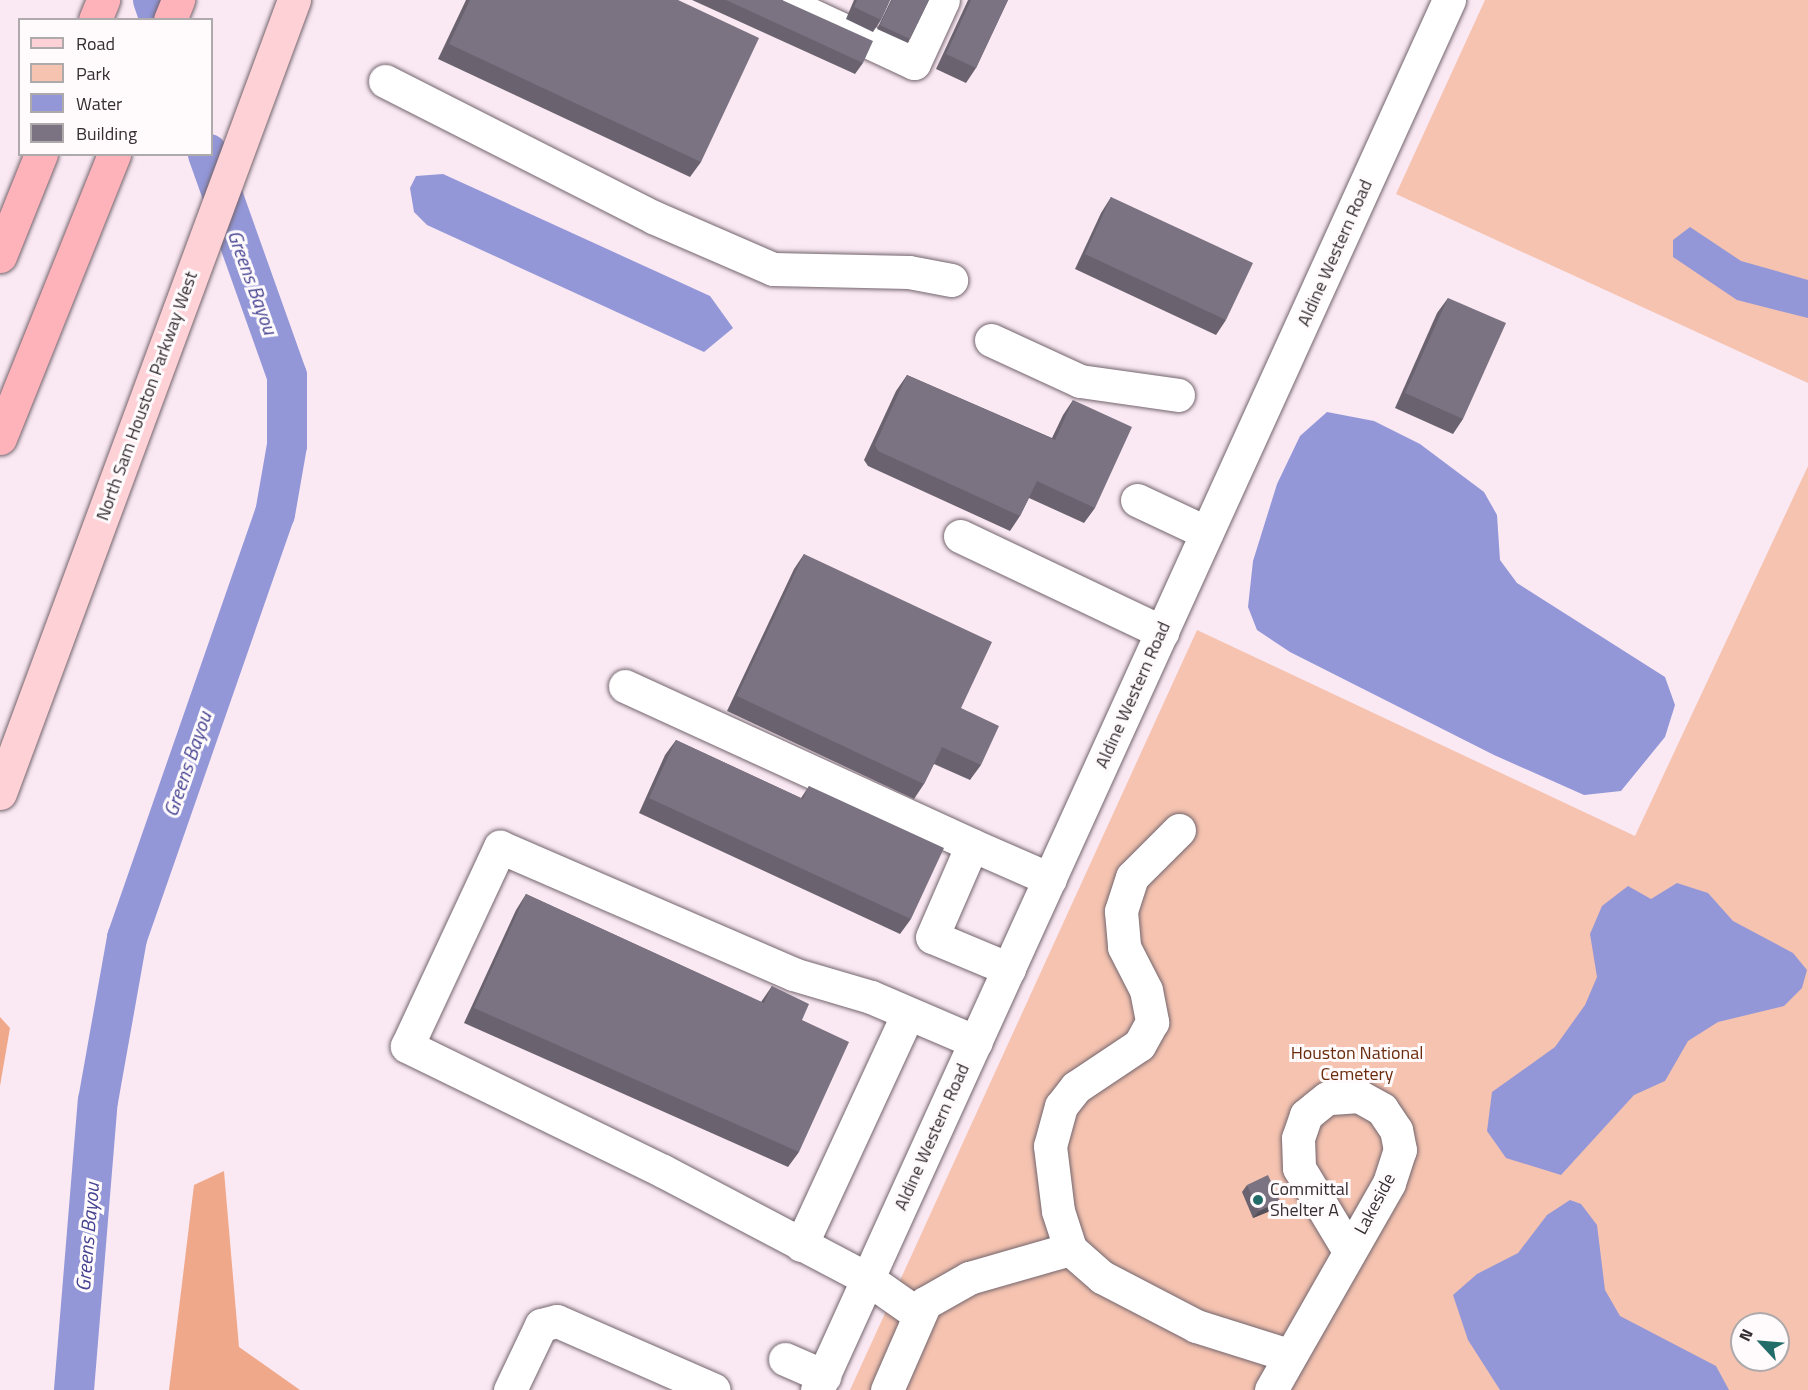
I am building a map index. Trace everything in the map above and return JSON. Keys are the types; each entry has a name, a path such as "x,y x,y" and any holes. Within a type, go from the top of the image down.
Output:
{"highway":[{"path":"96,18 103,0"},
{"path":"171,18 178,0"},
{"path":"0,256 40,156"},
{"path":"0,438 113,156"}],"main road":[{"name":"North Sam Houston Parkway West","path":"0,793 290,11"}],"street":[{"path":"779,0 824,9 914,63 943,0"},
{"name":"Aldine Western Road","path":"821,1383 1449,0"},
{"path":"385,81 652,217 773,269 909,272 951,280"},
{"path":"991,340 1080,381 1178,395"},
{"path":"1137,500 1207,533"},
{"path":"960,536 1162,632"},
{"path":"625,686 1050,879"},
{"path":"1179,830 1132,877 1121,911 1124,947 1152,1007 1148,1034 1076,1087 1053,1126 1051,1174 1070,1250 1102,1277 1196,1326 1288,1355"},
{"path":"972,845 932,937 1008,969"},
{"path":"918,1314 868,1279 407,1046 500,847 793,974 908,1013 976,1042"},
{"path":"801,1245 908,1013"},
{"path":"887,1390 918,1314 945,1288 1070,1250"},
{"name":"Lakeside","path":"1271,1390 1288,1355 1349,1251"},
{"path":"510,1390 542,1325 558,1321 714,1390"},
{"path":"785,1359 821,1383"}],"green space":[{"path":"1485,0 1808,0 1808,383 1396,194"},
{"name":"Houston National Cemetery","path":"1808,466 1808,1390 850,1390 1197,630 1635,836"}],"shaded area":[{"path":"0,1017 10,1028 0,1086"},
{"path":"224,1171 239,1347 300,1390 169,1390 194,1185"}],"water":[{"path":"443,174 710,296 733,328 704,352 427,225 414,212 410,188 416,176"},
{"path":"1690,227 1741,261 1808,280 1808,318 1737,300 1673,257 1673,240"},
{"path":"1327,412 1374,421 1420,444 1484,492 1497,515 1500,560 1517,583 1665,677 1675,705 1665,737 1621,791 1584,795 1494,755 1290,652 1257,630 1248,607 1253,561 1277,484 1300,436"},
{"path":"1677,883 1708,893 1733,921 1793,953 1807,970 1802,988 1784,1006 1718,1022 1688,1041 1665,1081 1634,1095 1561,1175 1506,1158 1487,1131 1492,1092 1555,1047 1585,1005 1597,977 1590,934 1602,906 1628,886 1651,899"},
{"path":"1570,1200 1581,1204 1597,1225 1605,1290 1620,1316 1716,1366 1729,1390 1500,1390 1468,1340 1453,1295 1477,1274 1518,1253 1547,1215"}],"building":[{"path":"470,0 678,0 759,38 701,162 449,44"},
{"path":"726,0 782,0 873,41 863,63"},
{"path":"857,0 890,0 881,20 854,7"},
{"path":"892,0 929,0 910,39 880,25"},
{"path":"971,0 1008,0 976,68 946,54"},
{"path":"1111,197 1253,263 1226,320 1085,254"},
{"path":"1448,298 1506,323 1463,419 1405,393"},
{"path":"907,375 1055,440 1073,400 1132,427 1095,508 1037,481 1020,516 878,451 875,445"},
{"path":"804,554 992,642 961,708 999,726 981,765 942,747 924,784 737,696"},
{"path":"676,740 803,799 809,786 944,848 911,919 649,798"},
{"path":"526,894 764,1003 772,986 809,1004 802,1020 849,1042 799,1152 474,1008"},
{"path":"1268,1175 1280,1201 1259,1211 1247,1185"}],"waterway":[{"name":"Greens Bayou","path":"153,0 159,18"},
{"name":"Greens Bayou","path":"74,1390 98,1101 127,938 275,514 287,445 287,376 209,156"}],"place":[{"name":"Committal Shelter A","path":"1258,1200"}]}
